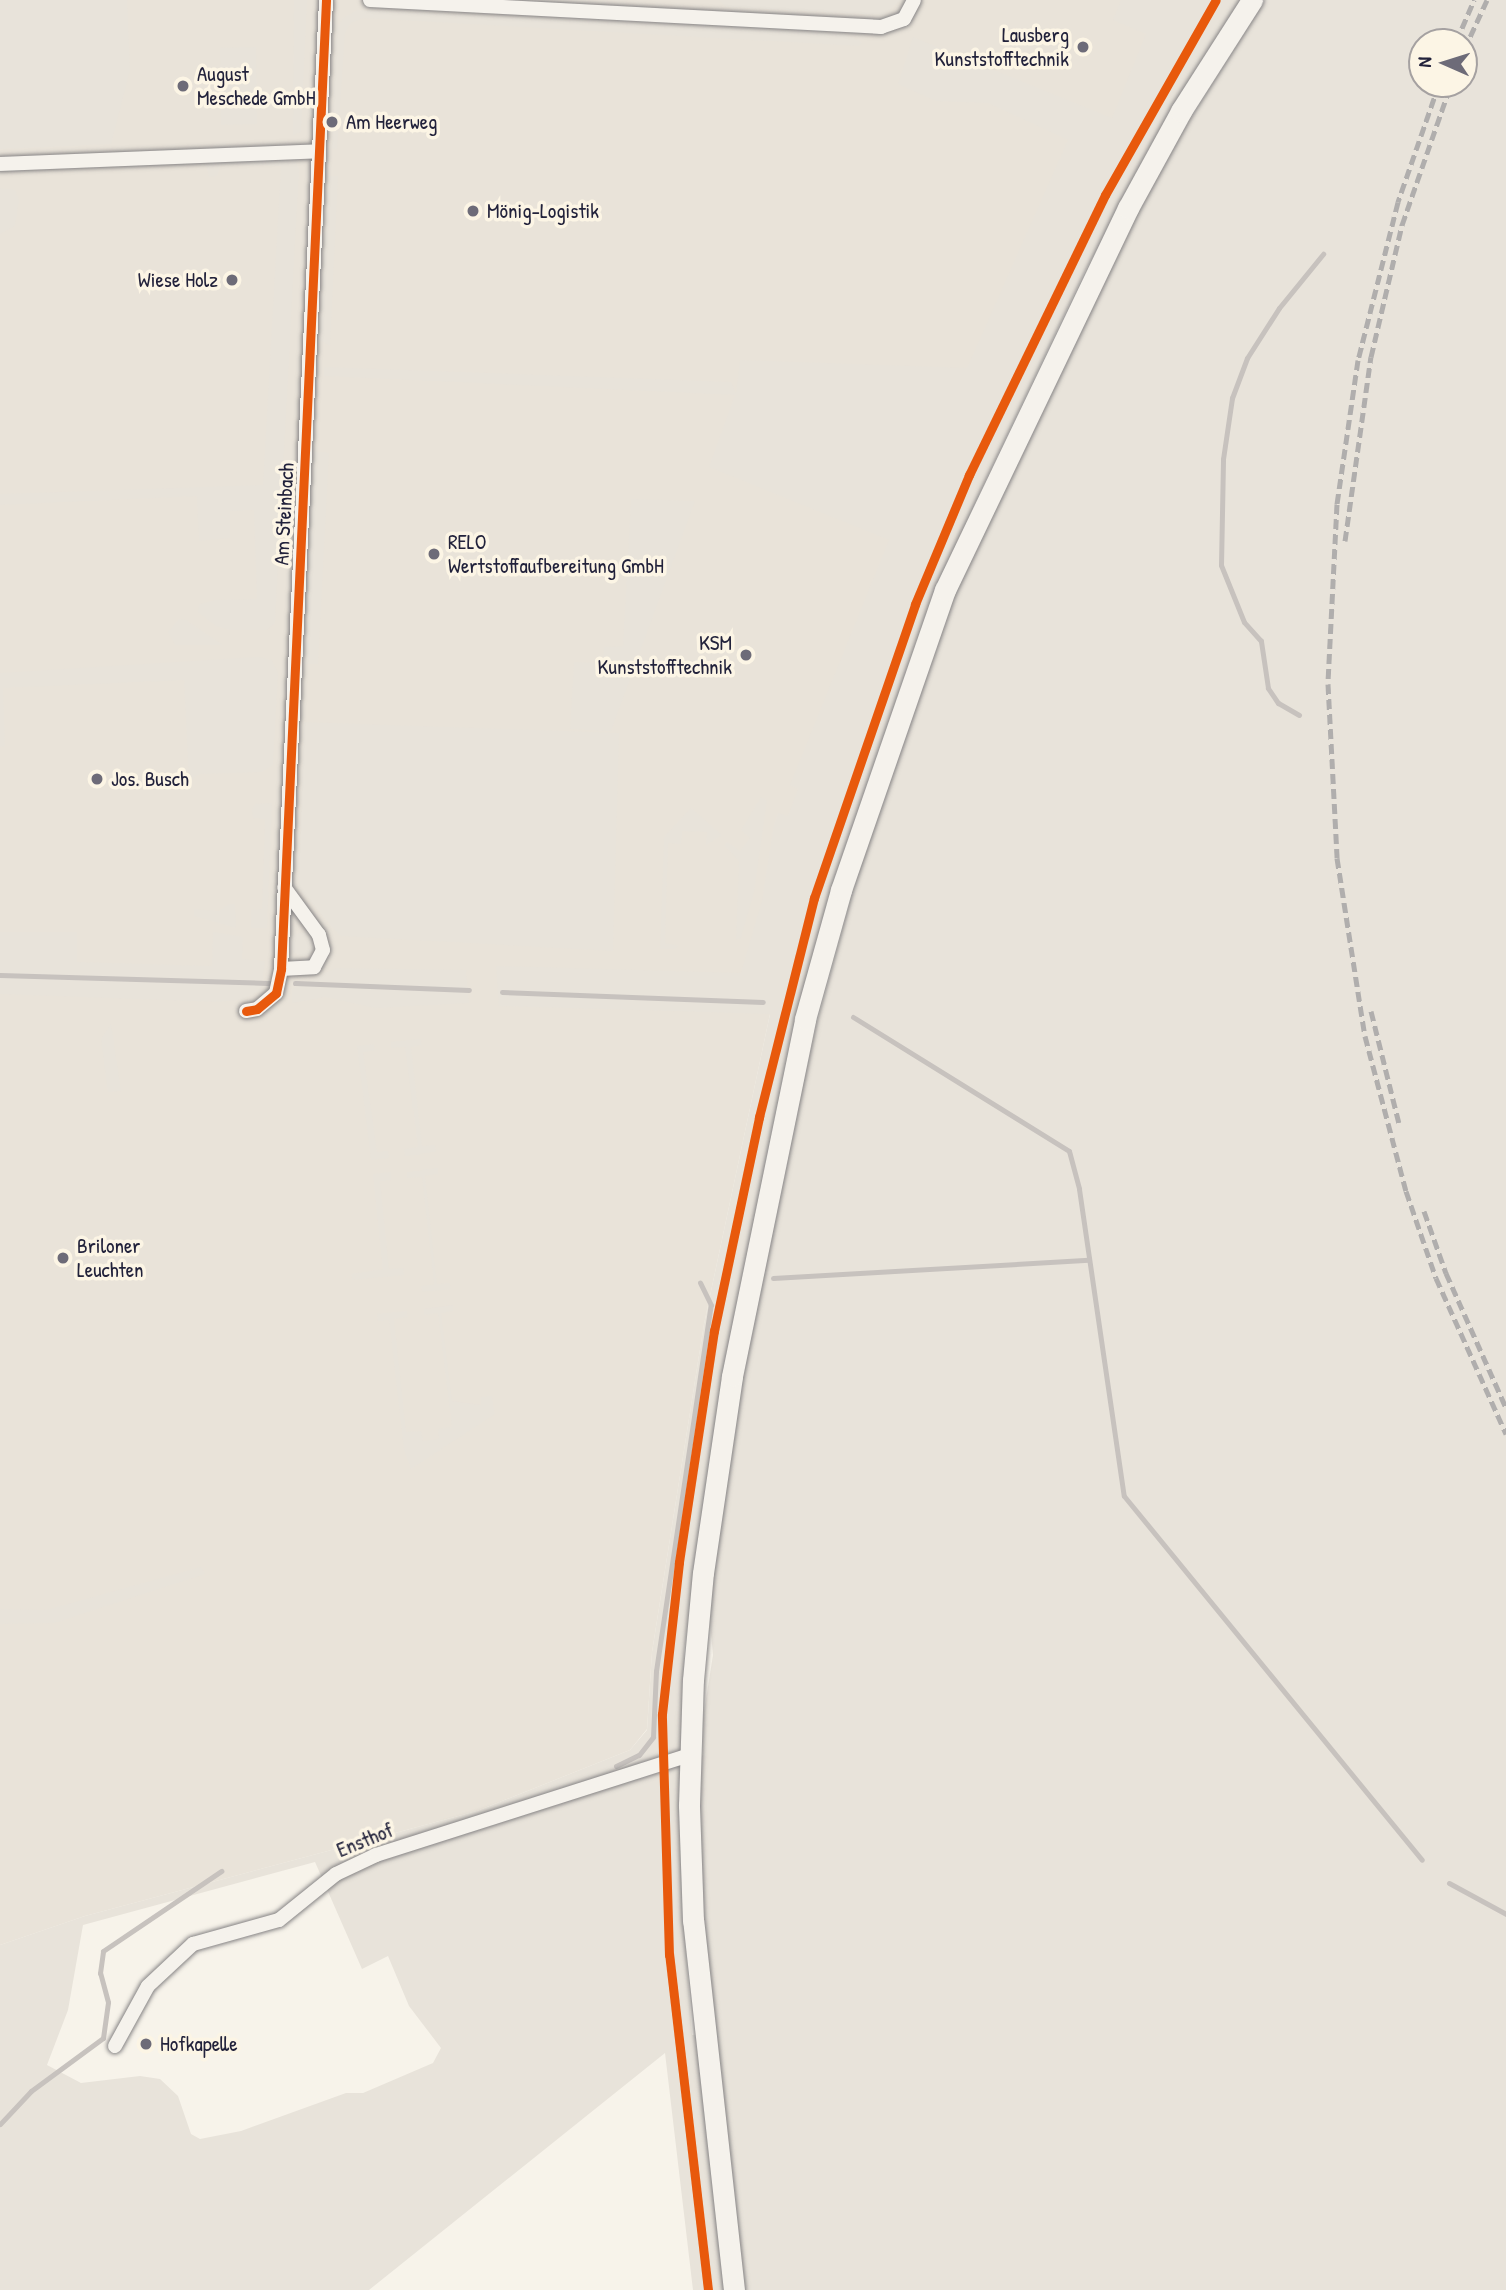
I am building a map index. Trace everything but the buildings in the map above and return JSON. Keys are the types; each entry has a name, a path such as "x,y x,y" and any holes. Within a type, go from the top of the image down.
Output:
{"main road":[{"path":"734,2290 698,1986 689,1755 703,1573 732,1376 805,1019 841,890 903,703 945,590 1128,208 1181,111 1252,0"}],"street":[{"name":"Am Steinbach","path":"246,1012 268,1002 276,993 281,970 326,0"},
{"path":"370,0 881,27 904,19 914,0"},
{"path":"0,164 319,151"},
{"path":"281,970 314,967 323,950 319,935 283,885"},
{"name":"Ensthof","path":"115,2046 148,1986 193,1944 279,1920 336,1874 376,1855 689,1755"}],"shaded area":[{"path":"0,0 1205,0 959,476 770,1014 704,1324 652,1652 647,1729 630,1750 477,1811 85,1916 0,1945"},
{"path":"0,0 127,0 130,70 111,144 0,149"},
{"path":"294,0 307,0 301,132 293,135"},
{"path":"719,0 901,0 883,15 726,7"},
{"path":"1121,0 1242,0 1183,91 1085,271 979,494 919,634 865,790 778,1107 719,1402 684,1651 682,1898 692,2035 714,2035 700,1907 698,1758 703,1755 702,1724 713,1655 708,1601 726,1462 769,1233 817,1023 858,873 944,615 1110,263 1181,134 1265,0 1506,0 1506,2290 693,2290 665,2053 369,2290 0,2290 0,1945 85,1916 477,1811 630,1750 647,1730 652,1652 704,1324 770,1014 499,1006 496,966 741,973 762,901 778,813 788,816 798,789 790,785 889,540 709,467 735,395 324,376 324,367 731,382 736,393 740,360 967,368 1068,140 988,103 936,101 898,84 913,37 1112,118 1146,34 1113,20","holes":["315,1862 362,1969 388,1956 409,2006 441,2048 433,2063 363,2093 346,2093 241,2131 200,2139 191,2134 178,2096 160,2079 140,2076 81,2083 47,2065 68,2010 83,1925"]},
{"path":"357,10 845,34 862,42 859,46 363,18 351,23 345,33 337,149 332,148 336,30 343,18"},
{"path":"256,47 257,124 221,125 220,48"},
{"path":"216,158 295,160 299,168 275,623 267,630 230,630 216,626 198,612 199,604 216,600 257,599 254,510 230,511 230,538 199,541 197,496 0,505 0,494 263,485 281,166 221,164 217,176 209,177 206,164"},
{"path":"328,176 338,176 330,346 320,340"},
{"path":"0,188 15,190 19,200 15,226 0,234"},
{"path":"314,451 329,453 318,664 303,664"},
{"path":"631,499 695,501 611,731 570,729 574,662 603,663 604,647 623,646"},
{"path":"179,619 186,620 223,645 175,645 168,632"},
{"path":"258,657 272,660 278,673 273,765 262,772 199,774 189,782 184,680 3,688 5,746 0,747 0,673"},
{"path":"304,722 619,733 613,951 340,936 299,888"},
{"path":"761,797 767,800 754,892 740,940 736,939 739,861 724,845 727,842 740,851 750,838 741,830"},
{"path":"272,803 267,928 251,928 251,910 262,909 265,819 253,818 252,810 255,804"},
{"path":"691,808 722,835 706,845 707,832 682,831 681,844 668,843 665,943 678,945 675,949 660,949 664,837"},
{"path":"229,904 235,904 236,928 194,916 194,909 219,911"},
{"path":"0,932 77,932 77,962 212,966 213,932 243,937 242,959 265,961 261,990 245,999 220,1002 0,994"},
{"path":"303,932 312,935 315,944 312,953 303,956 294,953 291,944 294,935"},
{"path":"336,968 466,970 469,1003 375,1008 326,997 292,1003 292,989"},
{"path":"111,1024 121,1091 108,1092 101,1039"},
{"path":"421,1039 422,1045 411,1047 422,1146 435,1145 436,1152 405,1156 404,1149 418,1147 405,1047 391,1048 391,1042"},
{"path":"374,1044 375,1050 363,1052 377,1152 388,1151 389,1158 371,1160 357,1046"},
{"path":"438,1168 438,1174 425,1176 437,1284 450,1283 451,1289 422,1292 421,1286 434,1284 422,1177 407,1178 407,1172"},
{"path":"391,1172 391,1180 380,1181 389,1269 403,1268 404,1275 352,1280 351,1274 383,1269 373,1174"},
{"path":"453,1305 453,1311 441,1313 452,1401 481,1405 481,1397 492,1396 495,1414 411,1469 404,1449 389,1320 378,1321 377,1314 407,1311 408,1317 394,1319 406,1432 421,1431 423,1441 439,1439 438,1429 452,1427 438,1313 424,1315 424,1309"},
{"path":"201,1567 205,1574 54,1623 0,1624 0,1609 46,1610"}],"waterway":[{"path":"1299,715 1278,703 1268,688 1261,641 1244,622 1221,565 1223,459 1232,398 1247,358 1279,308 1323,254"},
{"path":"0,975 274,983"},
{"path":"295,983 469,990"},
{"path":"502,992 763,1002"},
{"path":"853,1017 1069,1151 1079,1189 1124,1496 1422,1860"},
{"path":"773,1278 1088,1260"},
{"path":"616,1766 639,1755 653,1737 656,1671 711,1305 700,1282"},
{"path":"0,2124 31,2091 103,2038 108,2002 100,1973 103,1951 221,1871"},
{"path":"1449,1883 1506,1914"}],"railway":[{"path":"1462,28 1474,0"},
{"path":"1474,28 1487,0"},
{"path":"1434,98 1398,202 1358,360 1337,504 1328,684 1337,858 1365,1036 1406,1191 1436,1278 1506,1434"},
{"path":"1345,541 1371,357 1402,225 1446,98"},
{"path":"1371,1011 1399,1123"},
{"path":"1424,1211 1446,1273 1506,1408"}],"cycle path":[{"path":"246,1011 257,1009 276,993 281,969 326,0"},
{"path":"708,2290 669,1955 662,1714 679,1562 714,1331 759,1117 814,898 915,604 969,475 1105,195 1216,0"}],"place":[{"name":"Lausberg Kunststofftechnik","path":"1083,47"},
{"name":"August Meschede GmbH","path":"183,86"},
{"name":"Am Heerweg","path":"332,122"},
{"name":"Mönig-Logistik","path":"473,211"},
{"name":"Wiese Holz","path":"232,280"},
{"name":"RELO Wertstoffaufbereitung GmbH","path":"434,554"},
{"name":"KSM Kunststofftechnik","path":"746,655"},
{"name":"Jos. Busch","path":"97,779"},
{"name":"Briloner Leuchten","path":"63,1258"},
{"name":"Hofkapelle","path":"146,2044"}]}
